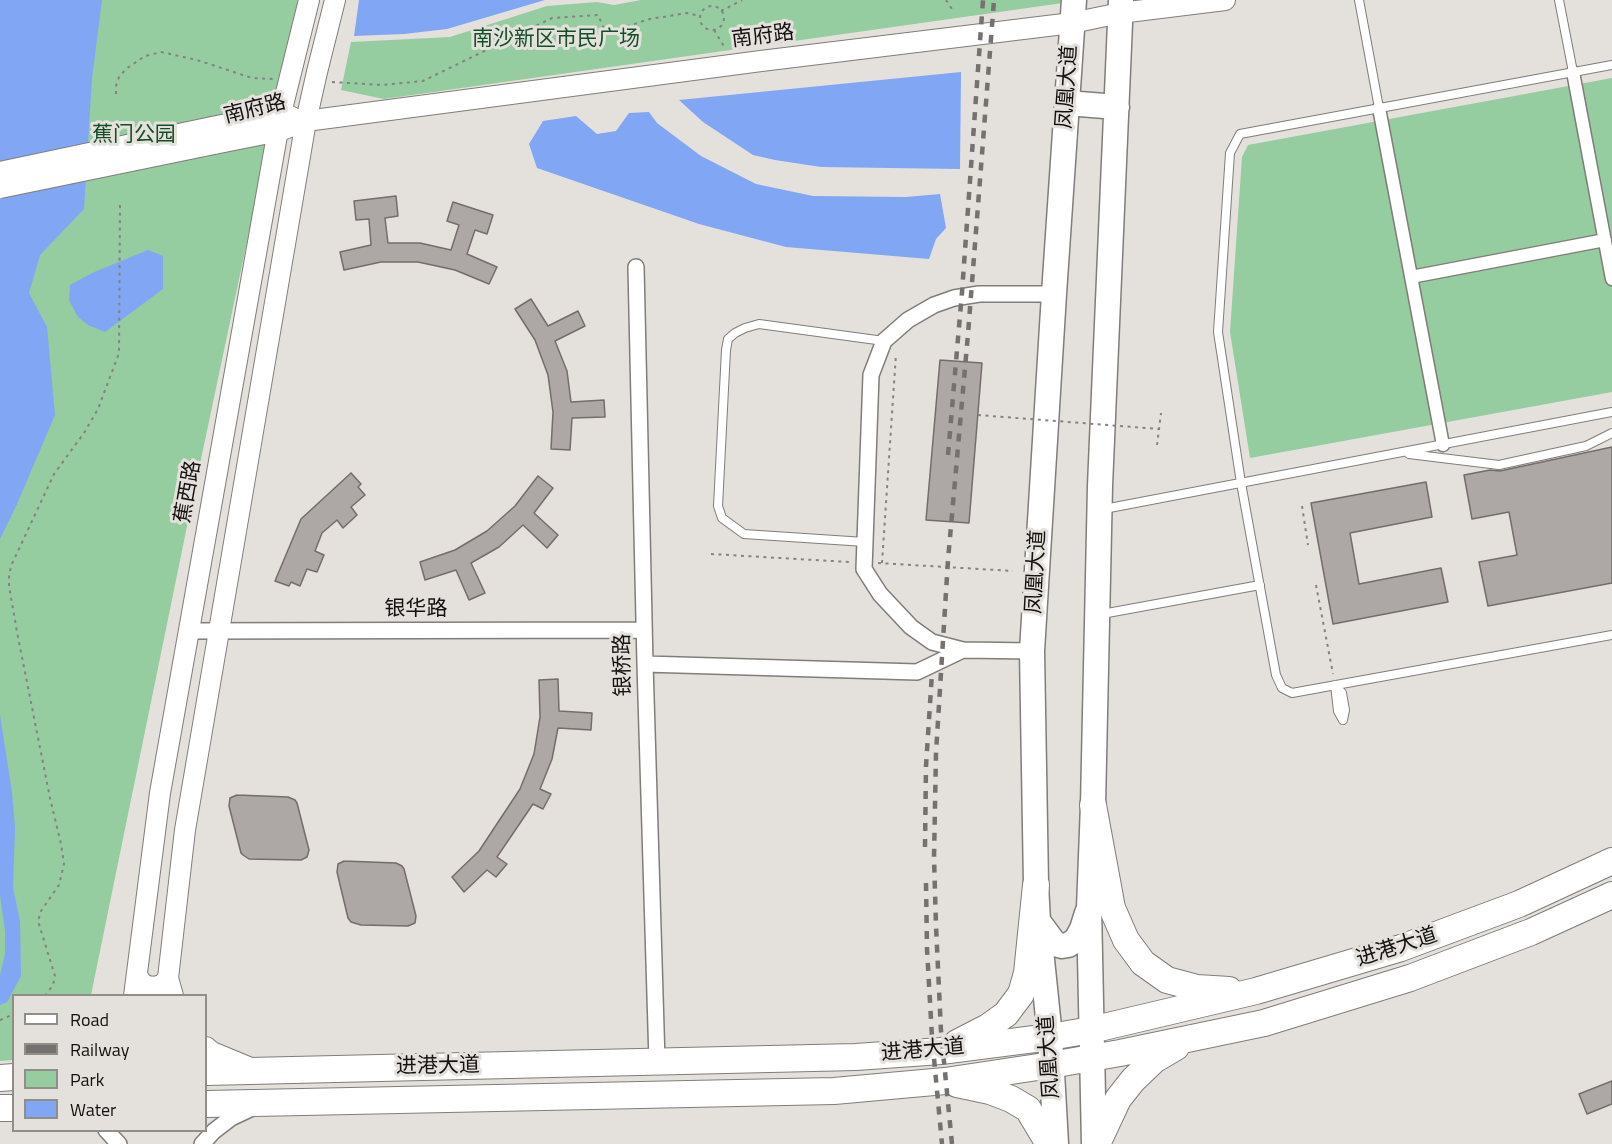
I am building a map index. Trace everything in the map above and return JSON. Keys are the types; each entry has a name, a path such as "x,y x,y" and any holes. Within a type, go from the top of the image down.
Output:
{"highway":[{"path":"1093,805 1113,908 1126,940 1143,963 1167,980 1197,988 1256,991"},
{"name":"进港大道","path":"207,1072 856,1057 941,1051 1050,1037 1091,1030 1256,991 1401,948 1519,904 1612,861"},
{"path":"941,1051 988,1027 1006,1014 1021,994 1027,973 1036,885"},
{"name":"进港大道","path":"207,1104 834,1091 945,1081 1091,1059 1264,1023 1410,978 1531,932 1612,895"},
{"path":"1210,1002 1205,1009 1206,1023 1210,1029 1218,1033"},
{"path":"1095,1144 1118,1099 1133,1080 1154,1060 1188,1039"},
{"path":"945,1081 990,1092 1028,1109 1049,1144"}],"main road":[{"name":"凤凰大道","path":"1095,1144 1091,1059 1089,908 1100,510 1120,7"},
{"name":"凤凰大道","path":"1056,1144 1050,1037 1036,885 1032,651 1073,12"},
{"path":"1066,103 1117,107"},
{"path":"1038,921 1055,944 1068,945 1076,940 1089,908"}],"street":[{"name":"蕉西路","path":"134,994 160,793 280,122 309,0"},
{"path":"137,975 147,986 155,987 163,984 171,987 185,830 306,121 334,0"},
{"name":"南府路","path":"213,136 280,122 306,121 772,60 1073,12 1225,0"},
{"path":"1573,72 1612,279"},
{"path":"1379,108 1443,445"},
{"path":"0,172 213,136"},
{"path":"0,188 213,136"},
{"path":"1411,277 1605,240"},
{"name":"银桥路","path":"636,267 657,1061"},
{"path":"1032,651 963,650 932,642 911,627 880,594 864,569 871,375 884,341 908,320 934,305 954,298 979,294 1054,294"},
{"name":"银华路","path":"189,631 644,630"},
{"path":"645,664 916,672 963,650"},
{"path":"207,1048 258,1071"},
{"path":"202,1144 231,1118 250,1108 271,1102"},
{"path":"107,1132 119,1144"}],"lane":[{"path":"1359,0 1379,108"},
{"path":"1560,0 1573,72"},
{"path":"1612,65 1240,134 1230,153 1218,332 1241,483 1276,675 1282,688 1292,693 1612,635"},
{"path":"865,542 744,534 722,518 718,506 726,350 728,339 735,333 759,324 884,341"},
{"path":"1100,510 1612,412"},
{"path":"1400,453 1499,465 1586,446 1612,433"},
{"path":"1097,615 1260,585"}],"path":[{"path":"721,11 742,0"},
{"path":"946,0 954,12"},
{"path":"711,6 721,11 723,22 718,28 710,30 703,27 700,16 704,9 711,6"},
{"path":"316,77 383,85 423,81 552,18 598,15 606,33 650,19 687,13 700,16"},
{"path":"714,30 727,50"},
{"path":"116,94 119,77 126,69 145,56 161,52 197,60 252,78 291,74"},
{"path":"46,994 53,985 55,976 38,921 41,911 59,885 64,864 17,632 9,577 11,566 54,474 84,433 104,397 119,353 120,201"},
{"path":"882,564 896,354"},
{"path":"1157,446 1161,413"},
{"path":"978,415 1159,429"},
{"path":"1302,506 1308,545"},
{"path":"1316,585 1335,685"}],"green space":[{"name":"蕉门公园","path":"0,0 298,0 91,994 12,994 12,1060 0,1061"},
{"name":"南沙新区市民广场","path":"641,0 1084,0 384,99 341,90 351,42 450,37 547,6 597,2 614,5"},
{"path":"1612,78 1612,392 1250,458 1230,332 1242,157 1248,145"}],"water":[{"path":"0,0 102,0 92,78 84,209 40,255 29,293 47,327 55,415 0,539"},
{"path":"359,0 545,0 447,29 354,36"},
{"path":"961,72 960,169 821,167 753,155 703,122 679,100"},
{"path":"649,112 657,123 701,156 756,184 813,196 906,197 940,194 946,228 936,239 929,259 786,247 699,224 537,168 529,144 543,121 576,116 597,134 616,131 629,113"},
{"path":"148,250 163,256 163,289 105,332 88,325 78,317 69,300 70,285 92,273"},
{"path":"0,715 15,828 13,888 20,921 21,976 7,1002 0,1005 0,975 5,954 5,931 0,895"}],"building":[{"path":"396,196 398,216 385,218 388,243 420,243 451,250 459,225 447,221 453,202 493,215 487,234 475,230 467,254 497,267 489,284 455,270 418,262 381,262 344,270 340,252 371,245 369,219 356,220 354,201"},
{"path":"531,299 548,326 578,311 585,326 555,341 567,371 571,402 604,400 605,417 572,418 570,450 551,449 553,412 548,375 535,340 515,309"},
{"path":"940,360 982,363 969,523 926,520"},
{"path":"1612,447 1612,583 1488,606 1479,562 1517,555 1509,512 1472,519 1464,475 1490,470 1500,471"},
{"path":"351,473 361,484 358,487 365,495 351,507 357,515 343,528 337,520 322,533 315,551 324,555 317,572 307,569 300,586 291,582 289,586 275,581 301,519"},
{"path":"538,476 553,488 534,513 558,535 547,548 523,525 499,547 471,563 485,593 469,600 456,570 425,580 420,562 455,550 487,531 515,506"},
{"path":"1426,482 1432,517 1350,533 1359,584 1441,568 1448,602 1333,624 1311,503"},
{"path":"558,679 559,711 592,713 591,730 558,728 552,759 540,789 551,794 543,809 533,804 497,857 507,864 496,877 487,870 464,892 452,877 479,851 520,789 534,754 540,717 539,680"},
{"path":"237,795 288,797 295,800 309,850 307,857 301,860 249,859 243,855 229,806 230,798"},
{"path":"344,861 396,863 402,866 416,916 415,923 408,926 361,925 351,922 348,918 337,872 338,864"},
{"path":"1612,1081 1612,1104 1587,1114 1579,1094"}],"railway":[{"path":"948,455 983,0"},
{"path":"952,1144 941,1031 936,926 934,858 936,753 948,560 994,0"},
{"path":"925,847 926,766 932,673"},
{"path":"926,883 932,1037 942,1144"}]}
